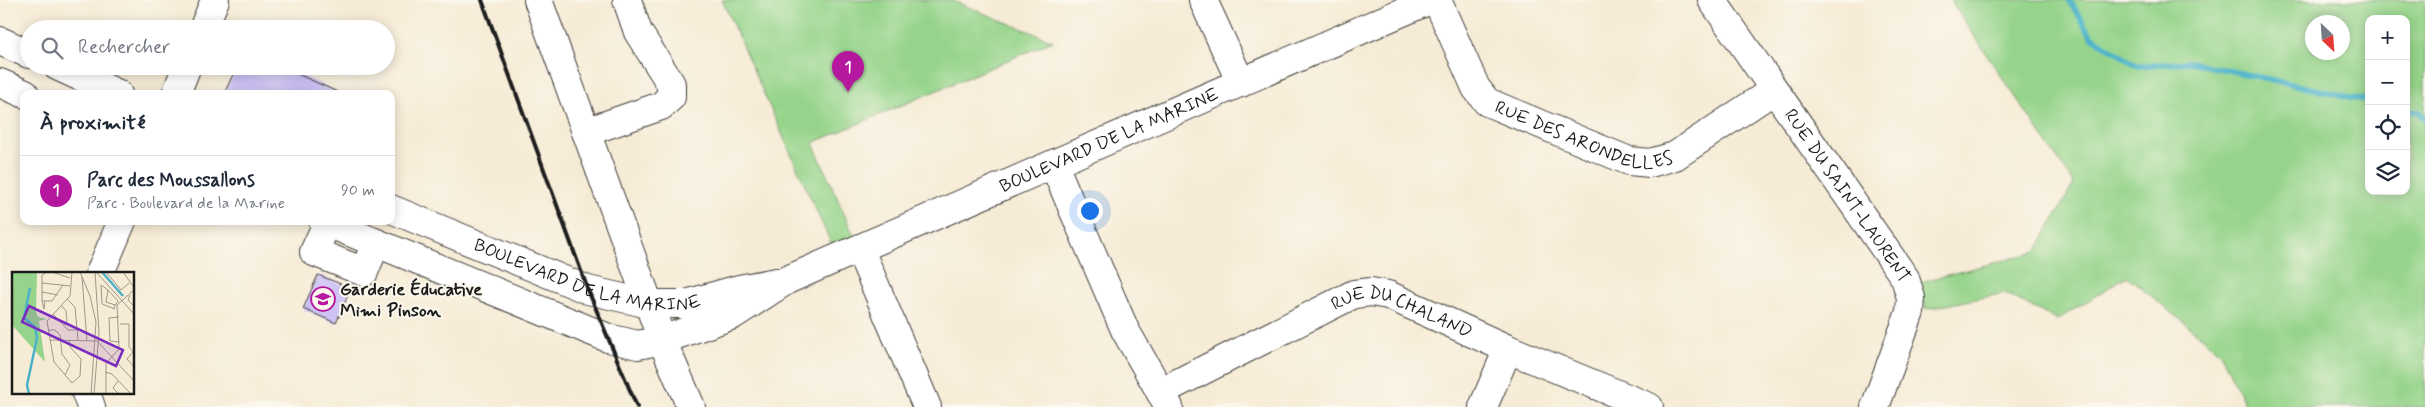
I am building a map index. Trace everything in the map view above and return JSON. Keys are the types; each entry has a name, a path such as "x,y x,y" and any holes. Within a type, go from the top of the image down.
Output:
{"street":[{"path":"207,20 215,0"},
{"path":"538,0 662,340 691,407"},
{"path":"586,132 661,106 671,97 671,84 638,32 627,0"},
{"path":"1203,0 1241,83"},
{"name":"BOULEVARD DE LA MARINE","path":"333,225 608,338 638,345 662,340 733,315 787,280 860,250 1430,0"},
{"name":"RUE DES ARONDELLES","path":"1437,0 1476,88 1487,102 1629,161 1650,164 1676,156 1774,90"},
{"name":"RUE DU SAINT-LAURENT","path":"1712,0 1905,278 1911,298 1910,312 1875,407"},
{"path":"0,41 20,50"},
{"path":"77,75 109,90"},
{"path":"178,90 183,75"},
{"path":"0,83 20,92"},
{"path":"1054,165 1125,330 1164,400"},
{"name":"BOULEVARD DE LA MARINE","path":"395,212 588,290 649,304 686,304 739,289 787,280"},
{"path":"100,272 120,225"},
{"path":"860,250 927,407"},
{"name":"RUE DU CHALAND","path":"1164,400 1354,294 1371,292 1388,296 1508,349 1648,407"},
{"path":"1483,407 1508,349"},
{"path":"86,394 91,407"}],"green space":[{"path":"722,0 951,0 1053,41 813,143 860,250 838,259"},
{"path":"1950,0 2425,0 2425,407 2246,407 2220,352 2127,276 2057,320 2005,293 1926,309 1920,282 2036,252 2074,183"}],"building":[{"path":"233,75 300,75 333,90 226,90"},
{"path":"318,275 351,288 336,323 303,309"}],"waterway":[{"path":"2069,0 2092,37 2138,66 2190,62 2365,100"},
{"path":"2410,110 2419,112 2425,120"}],"railway":[{"path":"482,0 588,290 637,407"}],"place":[{"name":"Parc des Moussallons","path":"848,92"},
{"name":"Garderie Éducative Mimi Pinson","path":"323,299"}]}
